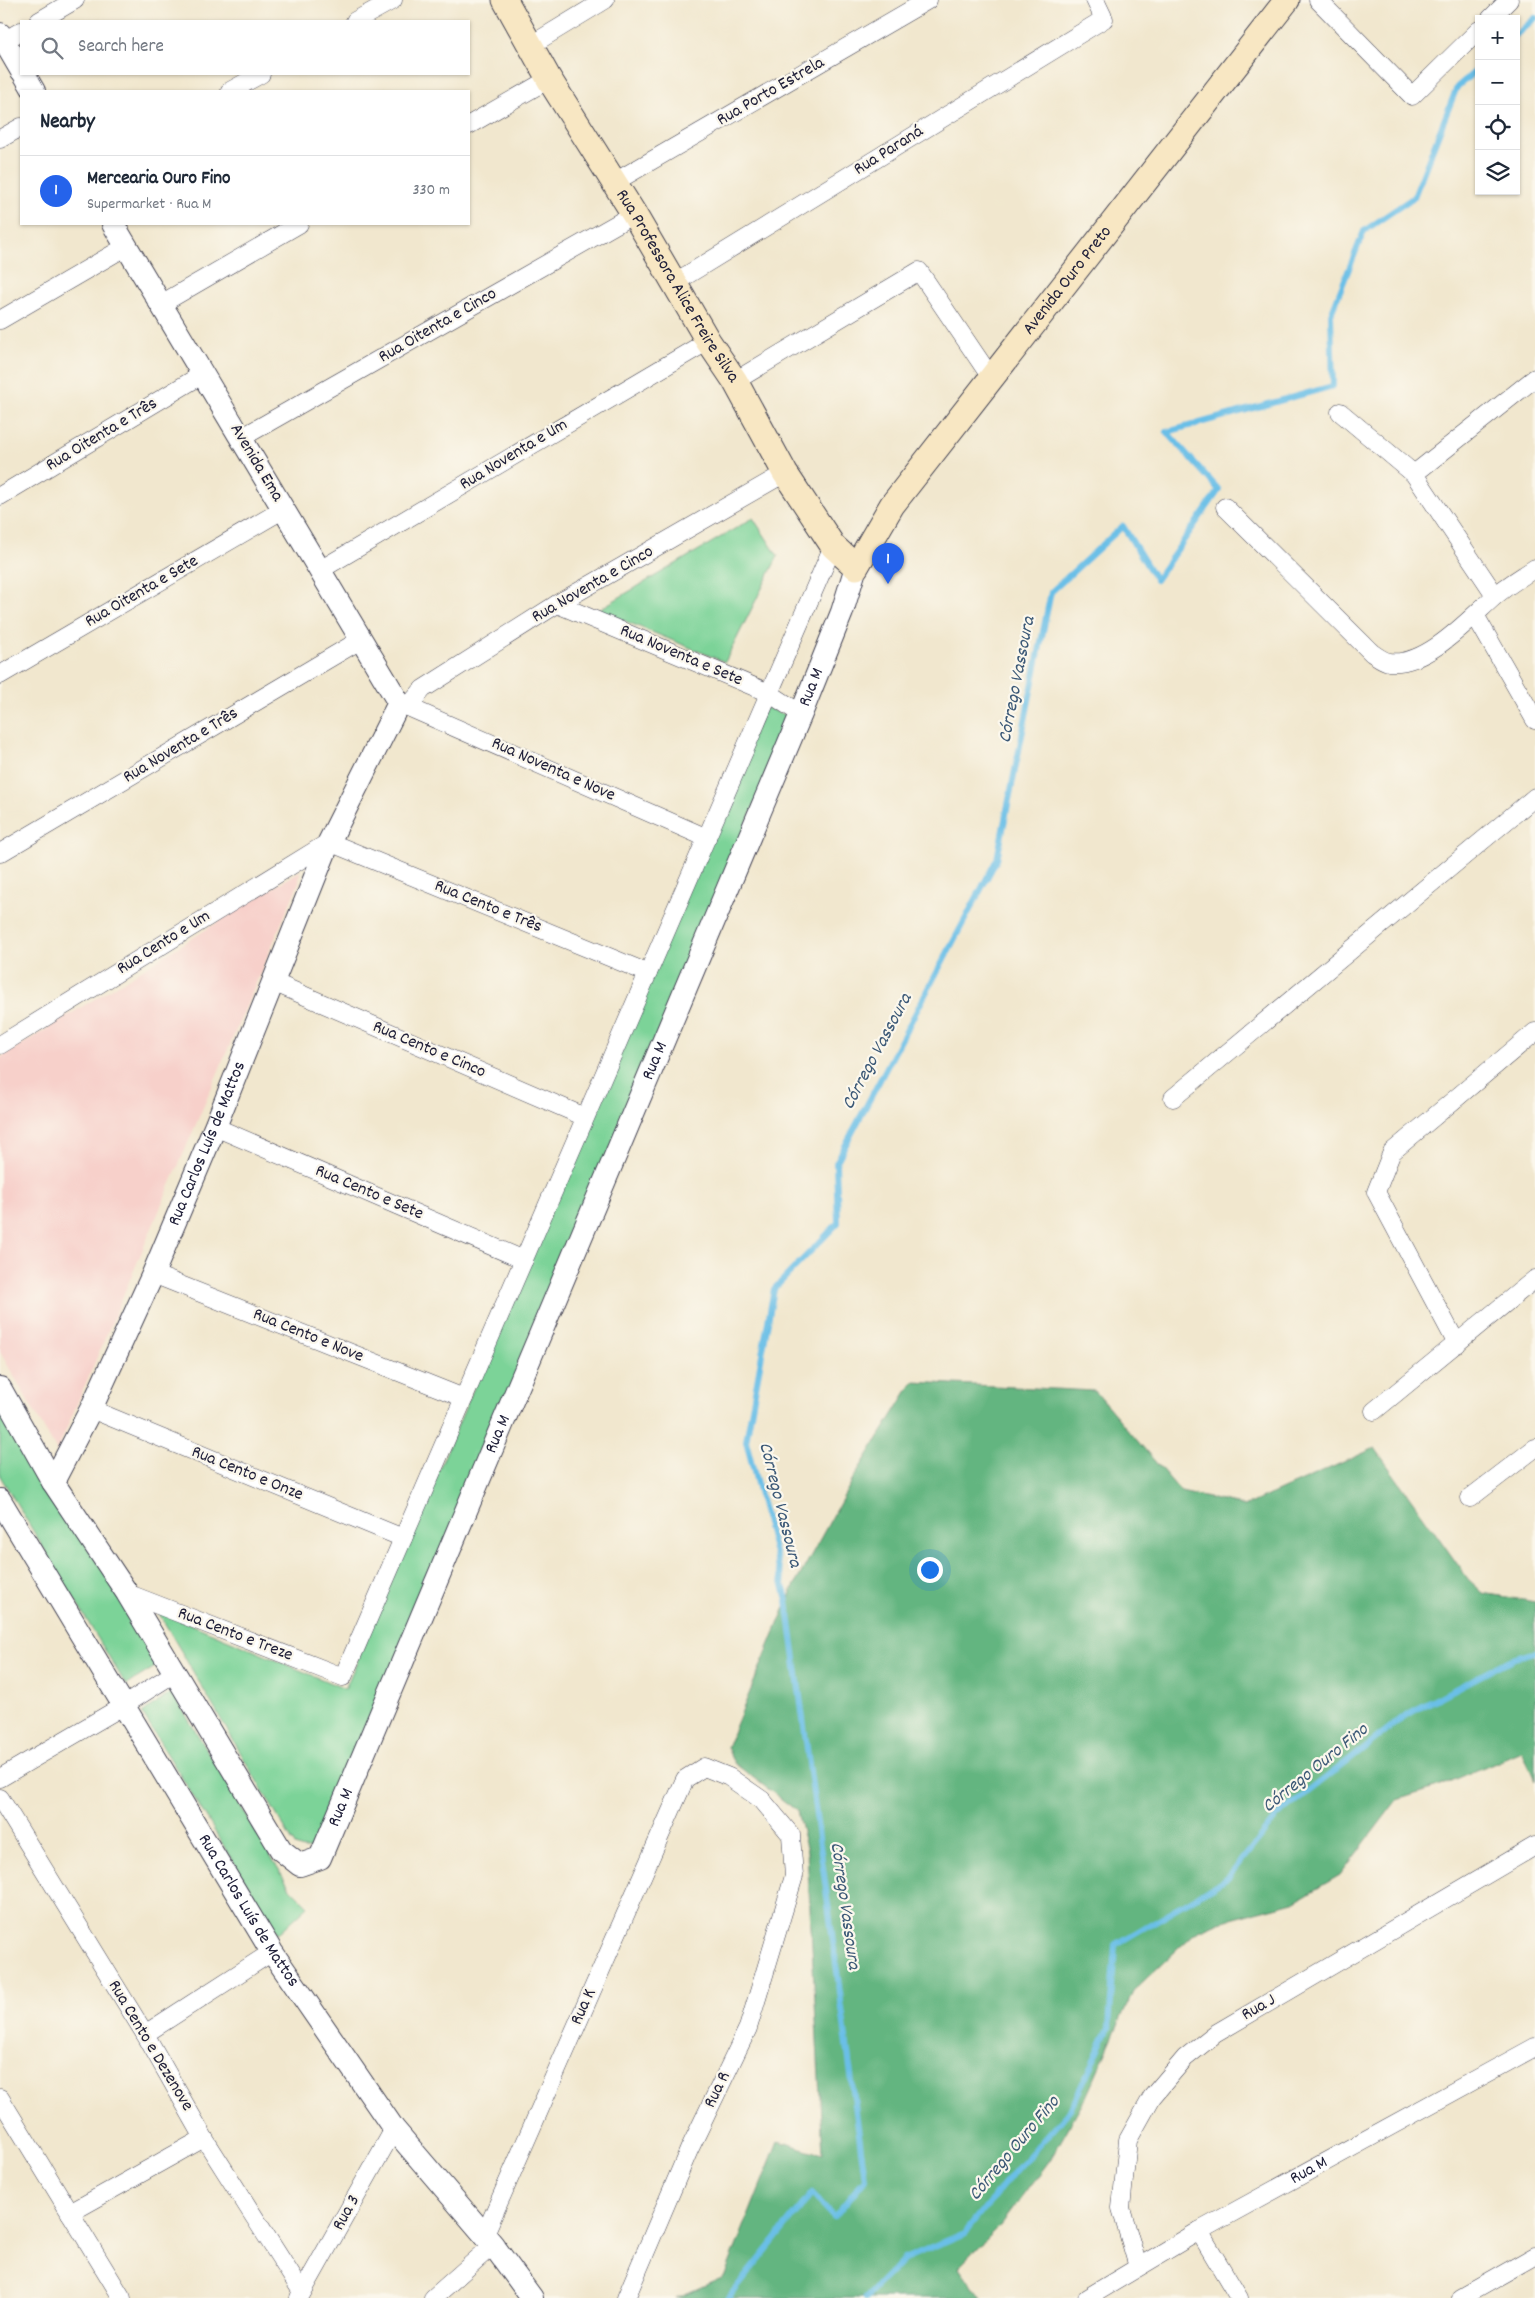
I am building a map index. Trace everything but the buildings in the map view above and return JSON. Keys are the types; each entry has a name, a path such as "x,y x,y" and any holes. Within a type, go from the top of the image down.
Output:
{"main road":[{"name":"Rua Professora Alice Freire Silva","path":"505,0 549,78 634,214 708,341 735,381 785,474 833,546 856,567"},
{"name":"Avenida Ouro Preto","path":"856,567 892,505 1287,0"}],"street":[{"path":"41,20 75,0"},
{"path":"357,20 392,0"},
{"path":"531,45 605,0"},
{"name":"Rua Porto Estrela","path":"613,183 928,0"},
{"name":"Rua Paraná","path":"674,284 1104,18 1095,0"},
{"path":"1318,0 1412,96 1475,34"},
{"path":"1494,15 1508,0"},
{"path":"8,36 20,67"},
{"path":"25,75 33,90"},
{"path":"232,90 259,75"},
{"path":"470,124 549,78"},
{"path":"0,139 20,128"},
{"name":"Rua Oitenta e Cinco","path":"241,438 634,214"},
{"name":"Avenida Ema","path":"114,225 320,570 404,705"},
{"path":"161,304 297,225"},
{"path":"0,320 127,246"},
{"path":"735,381 919,271 992,379"},
{"name":"Rua Noventa e Um","path":"320,570 708,341"},
{"name":"Rua Oitenta e Três","path":"0,496 203,374"},
{"path":"1414,474 1535,378"},
{"path":"1340,412 1414,474 1495,595"},
{"name":"Rua Noventa e Cinco","path":"404,705 423,689 557,604 785,474"},
{"path":"1225,507 1372,653 1387,662 1407,662 1421,657 1476,615 1495,595 1535,568"},
{"name":"Rua Oitenta e Sete","path":"0,675 284,509"},
{"name":"Rua M","path":"343,1677 833,546"},
{"name":"Rua M","path":"53,1482 127,1593 176,1672 281,1850 300,1865 320,1858 801,714 842,612 856,567"},
{"name":"Rua Noventa e Sete","path":"557,604 769,693 801,714"},
{"path":"1476,615 1535,720"},
{"name":"Rua Noventa e Três","path":"0,853 362,639"},
{"name":"Rua Noventa e Nove","path":"404,705 706,838"},
{"name":"Rua Carlos Luís de Mattos","path":"53,1482 91,1409 153,1274 215,1126 329,842 404,705"},
{"path":"1174,1098 1535,797"},
{"name":"Rua Cento e Três","path":"329,842 648,973"},
{"name":"Rua Cento e Um","path":"0,1045 329,842"},
{"name":"Rua Cento e Cinco","path":"273,982 585,1117"},
{"path":"1457,1344 1376,1192 1392,1152 1535,1032"},
{"name":"Rua Cento e Sete","path":"215,1126 524,1260"},
{"name":"Rua Cento e Nove","path":"153,1274 464,1398"},
{"path":"1374,1411 1535,1279"},
{"path":"0,1388 53,1482"},
{"name":"Rua Cento e Onze","path":"91,1409 403,1538"},
{"path":"1470,1498 1534,1453"},
{"name":"Rua Carlos Luís de Mattos","path":"0,1500 272,1952 394,2129 488,2240 532,2298"},
{"name":"Rua Cento e Treze","path":"127,1593 343,1677"},
{"path":"0,1778 123,1706 176,1672"},
{"name":"Rua R","path":"626,2298 689,2150 748,2028 794,1876 791,1835 762,1800 730,1777 704,1767 685,1780"},
{"name":"Rua K","path":"488,2240 685,1780"},
{"name":"Rua Cento e Dezenove","path":"0,1798 145,2034 204,2138 301,2295"},
{"name":"Rua J","path":"1138,2267 1121,2208 1128,2140 1152,2096 1185,2058 1215,2034 1535,1846"},
{"path":"145,2034 272,1952"},
{"name":"Rua M","path":"1087,2298 1198,2231 1535,2047"},
{"path":"0,2098 122,2298"},
{"name":"Rua 3","path":"301,2295 394,2129"},
{"path":"70,2213 204,2138"},
{"path":"1198,2231 1239,2298"},
{"path":"433,2298 488,2240"},
{"path":"1461,2298 1535,2256"}],"shaded area":[{"path":"300,871 299,882 57,1451 0,1352 0,1058"}],"green space":[{"path":"753,518 778,556 725,662 598,610"},
{"path":"765,707 791,717 318,1849 303,1849 295,1846 157,1610 345,1689"},
{"path":"913,1382 1095,1391 1181,1492 1245,1506 1375,1448 1468,1579 1483,1593 1535,1602 1535,1781 1521,1751 1440,1786 1397,1800 1340,1875 1294,1902 1219,1922 1195,1933 1133,1991 1086,2097 1050,2160 1001,2225 959,2267 981,2298 676,2298 724,2277 778,2141 823,2154 807,1852 797,1811 734,1763 727,1747 793,1588 856,1474"},
{"path":"0,1398 160,1664 126,1685 0,1476"},
{"path":"172,1692 290,1888 308,1906 278,1934 142,1713"}],"waterway":[{"name":"Córrego Vassoura","path":"1520,31 1535,18"},
{"name":"Córrego Vassoura","path":"728,2298 812,2193 834,2217 865,2179 787,1600 746,1441 774,1289 838,1223 836,1163 997,859 1051,592 1123,526 1156,580 1219,490 1167,432 1333,386 1331,314 1364,231 1414,197 1457,87 1475,71"},
{"name":"Córrego Ouro Fino","path":"866,2298 904,2259 965,2233 1003,2185 1070,2110 1109,2028 1115,1945 1228,1878 1276,1817 1406,1715 1512,1659 1535,1652"}],"place":[{"name":"Mercearia Ouro Fino","path":"888,584"}]}
